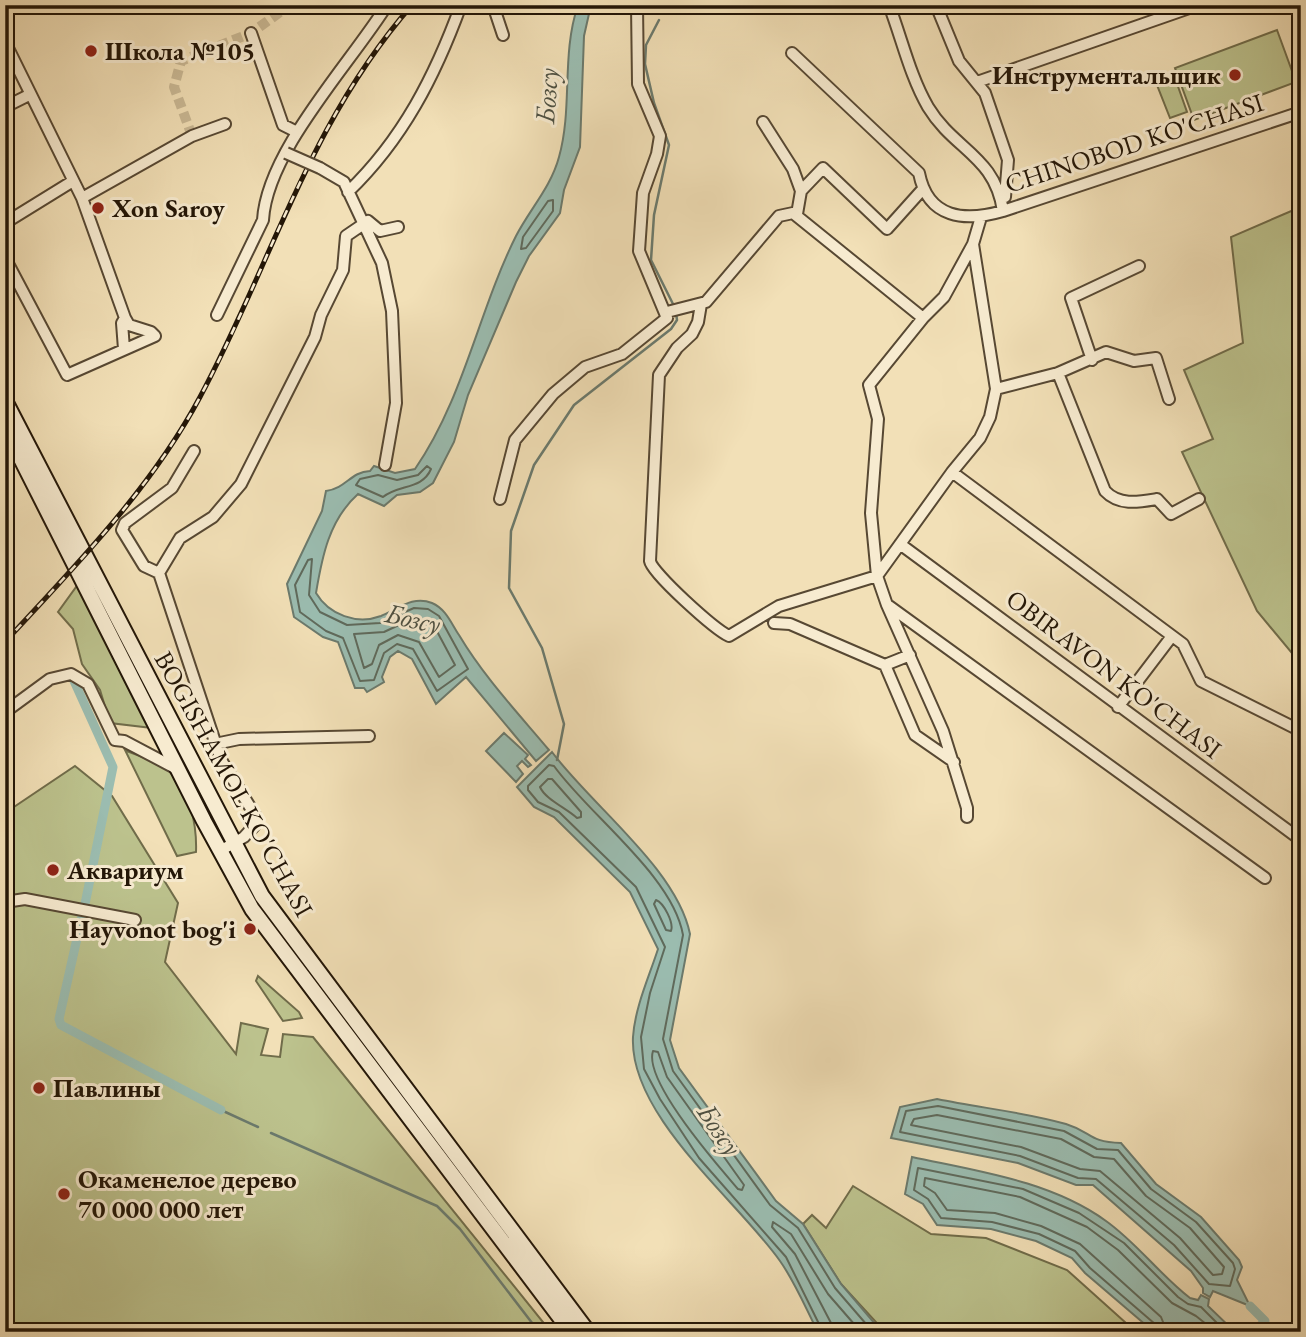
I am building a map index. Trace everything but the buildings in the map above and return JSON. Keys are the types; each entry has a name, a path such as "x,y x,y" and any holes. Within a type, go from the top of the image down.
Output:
{"main road":[{"name":"BOGISHAMOL KO'CHASI","path":"5,401 227,847"},
{"name":"BOGISHAMOL KO'CHASI","path":"5,427 177,769 227,847 511,1243 571,1332"},
{"name":"BOGISHAMOL KO'CHASI","path":"511,1243 588,1332"}],"street":[{"path":"217,315 263,220 264,204 297,132 387,5"},
{"path":"348,191 377,163 421,102 461,5"},
{"path":"493,5 503,34"},
{"path":"500,499 515,440 553,394 585,368 622,354 664,323 667,312 643,267 639,251 643,193 657,154 660,136 638,83 637,5"},
{"path":"889,5 929,108 949,134 991,173 1000,191 1003,211"},
{"path":"936,5 959,61 985,93 1008,160 1003,211"},
{"path":"1155,5 1167,15"},
{"path":"977,82 1197,5"},
{"path":"251,33 282,125 297,132"},
{"path":"5,42 82,198 129,325 151,331 155,336 67,375 5,258"},
{"path":"792,53 919,173 922,190 930,201 961,218 981,217 973,244 944,297 923,317 869,382 878,419 871,513 877,576 954,762 967,817"},
{"path":"5,107 29,95"},
{"name":"CHINOBOD KO'CHASI","path":"981,217 1301,111"},
{"path":"763,122 793,169 801,191 797,214"},
{"path":"82,198 192,136 225,124"},
{"path":"286,153 344,182 382,263 392,311 396,403 385,464"},
{"path":"801,191 824,168 889,229 922,190"},
{"path":"5,223 73,181"},
{"path":"667,312 706,302 779,216 786,213 797,214 856,265 923,317"},
{"path":"159,573 180,538 213,517 245,478 315,337 321,315 342,270 346,236 368,221 380,231 398,227"},
{"path":"701,304 698,322 692,334 677,348 659,375 650,561 656,573 707,621 729,636 779,606 877,576 952,472 981,438 990,417 996,389 973,244"},
{"path":"1092,360 1071,298 1139,266"},
{"path":"124,349 122,323 125,317"},
{"path":"996,389 1058,373 1092,360 1102,352 1134,361 1156,358 1169,399"},
{"path":"1058,373 1110,496 1132,502 1157,499 1171,514 1199,499"},
{"path":"194,451 172,488 123,526 135,554 144,566 159,573 221,760 256,816 256,824 227,847"},
{"path":"952,472 1182,644 1201,681 1301,731"},
{"name":"OBIRAVON KO'CHASI","path":"900,544 1301,840"},
{"path":"887,605 1265,878"},
{"path":"774,623 790,624 885,664 910,655"},
{"path":"1118,707 1172,636"},
{"path":"885,664 915,735 954,762"},
{"path":"5,712 50,679 71,674 88,684 115,740 124,741 177,769"},
{"path":"215,744 239,739 369,736"},
{"path":"5,902 25,899 135,920"}],"green space":[{"name":"Инструментальщик","path":"1277,30 1296,82 1194,120 1175,68"},
{"path":"1175,78 1187,112 1170,118 1157,85"},
{"path":"1296,209 1301,214 1301,664 1257,611 1182,452 1213,439 1184,370 1243,343 1231,237"},
{"path":"79,583 152,728 110,723 100,690 82,664 73,629 58,612"},
{"path":"125,750 160,764 176,779 191,808 196,852 177,856"},
{"path":"75,766 112,796 178,903 165,962 236,1054 241,1023 268,1029 261,1055 280,1057 283,1034 313,1037 551,1332 5,1332 5,813"},
{"path":"258,976 299,1012 302,1018 283,1021 256,981"},
{"path":"853,1186 931,1234 986,1238 1067,1270 1136,1332 936,1332 926,1325 915,1332 885,1332 841,1284 803,1224 812,1215 826,1228"}],"water":[{"name":"Бозсу","path":"578,5 591,5 584,36 580,147 564,190 560,213 529,256 516,282 468,395 454,442 433,483 420,492 397,495 384,506 358,494 340,515 328,540 316,593 328,607 353,618 381,616 418,601 432,603 441,609 490,680 549,750 536,761 466,677 436,704 412,659 398,651 390,657 382,677 384,682 367,692 364,688 355,688 338,642 323,637 294,617 287,584 322,511 326,491 339,487 358,474 370,471 374,466 395,473 415,469 432,442 458,384 503,265 516,236 546,188 559,157 565,119 570,43"},
{"path":"504,733 528,755 525,759 531,765 528,767 522,761 517,766 523,774 516,782 486,751"},
{"name":"Бозсу","path":"552,752 651,862 669,886 682,910 690,934 670,1040 679,1068 776,1201 803,1224 841,1284 882,1332 818,1332 780,1261 689,1156 648,1097 636,1067 633,1037 639,1003 658,949 630,892 554,817 534,807 517,787"},
{"path":"937,1099 1050,1120 1074,1127 1102,1141 1121,1143 1156,1184 1201,1217 1239,1260 1242,1267 1237,1280 1250,1306 1213,1291 1210,1297 1203,1293 1203,1288 1191,1271 1093,1185 1076,1185 1018,1163 891,1138 900,1107"},
{"path":"912,1157 1013,1179 1085,1207 1117,1230 1190,1298 1198,1300 1201,1295 1209,1299 1208,1306 1235,1332 1154,1332 1085,1273 1072,1258 1036,1241 991,1229 937,1225 923,1204 905,1194"}],"waterway":[{"path":"659,20 646,45 645,64 654,103 669,145 654,215 651,260 674,306"},
{"path":"557,760 564,724 542,648 509,588 511,531 534,465 574,405 671,329 677,320 676,313"},
{"path":"74,681 113,767 85,904"},
{"path":"82,916 59,1019 61,1025 221,1110"},
{"path":"221,1110 258,1127"},
{"path":"271,1133 437,1206 460,1229 539,1332"},
{"path":"1250,1306 1265,1321 1258,1328 1263,1332"}],"tunnel":[{"path":"192,136 174,87 181,61 251,33 290,5"},
{"path":"327,5 335,5"}],"railway":[{"path":"5,642 110,526 180,431 226,347 318,146 376,51 412,5"}],"place":[{"name":"Школа №105","path":"91,51"},
{"name":"Инструментальщик","path":"1235,75"},
{"name":"Xon Saroy","path":"98,208"},
{"name":"Аквариум","path":"53,870"},
{"name":"Hayvonot bog'i","path":"250,929"},
{"name":"Павлины","path":"39,1088"},
{"name":"Окаменелое дерево 70 000 000 лет","path":"64,1194"}]}
